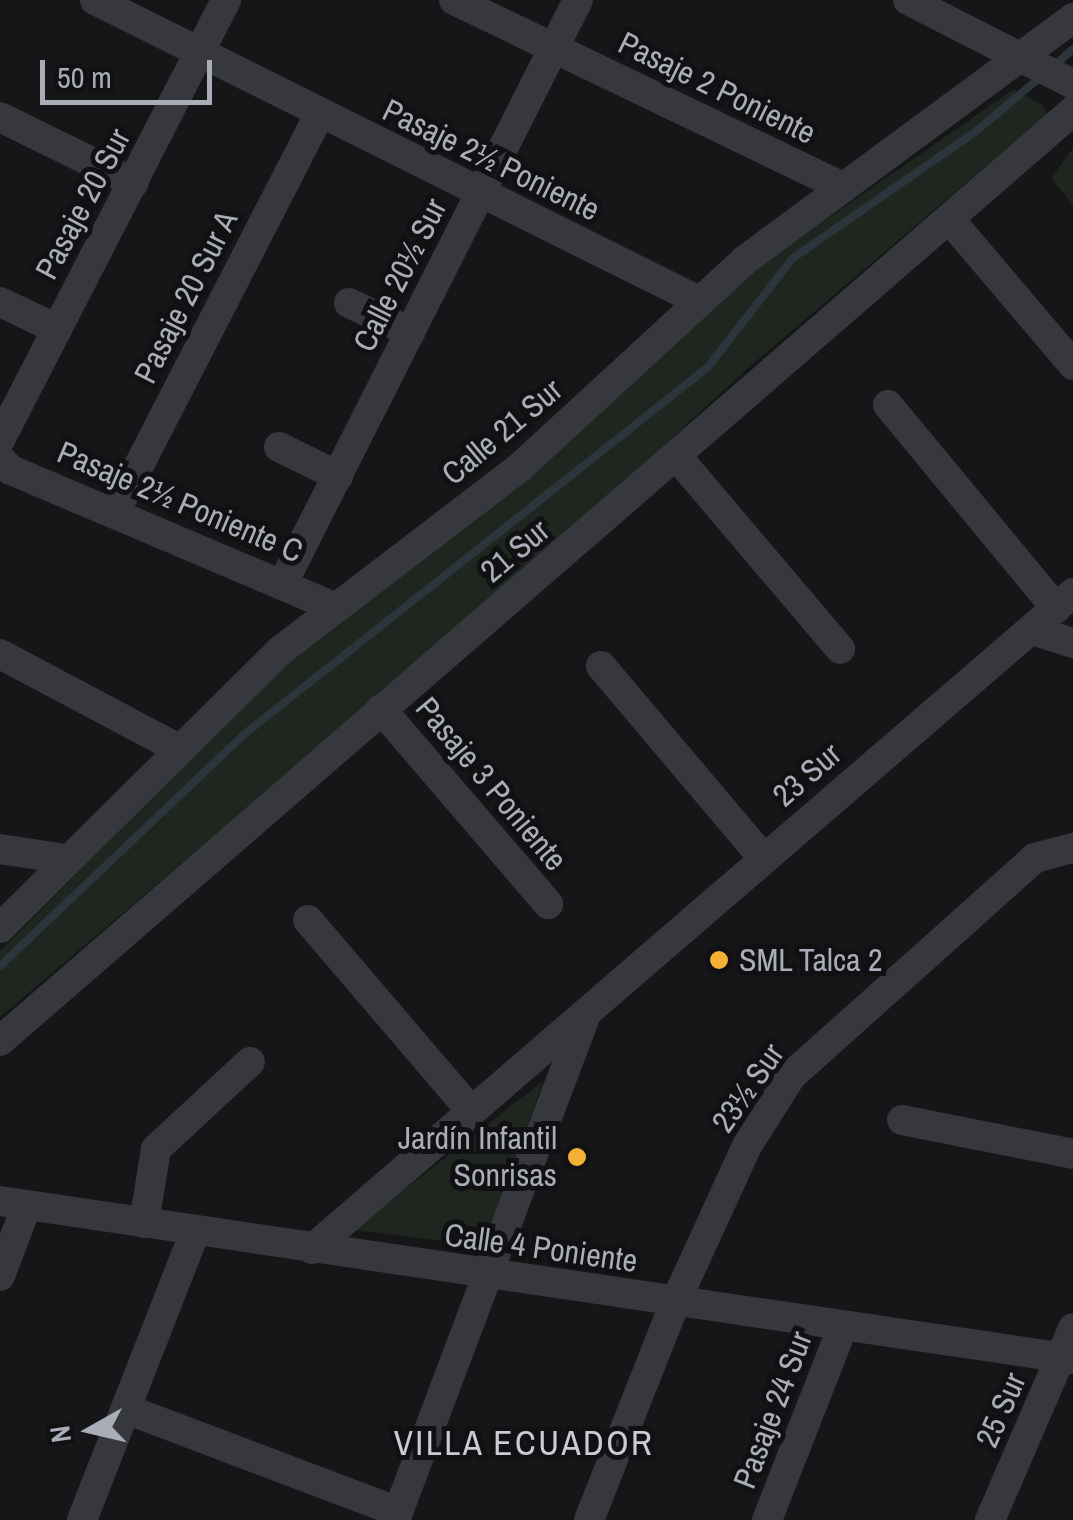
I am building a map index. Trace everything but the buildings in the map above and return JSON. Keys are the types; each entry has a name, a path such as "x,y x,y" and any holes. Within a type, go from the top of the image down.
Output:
{"street":[{"name":"Pasaje 2½ Poniente","path":"95,0 696,300"},
{"name":"Pasaje 20 Sur","path":"0,440 226,0"},
{"name":"Pasaje 2 Poniente","path":"454,0 841,186"},
{"name":"Calle 20½ Sur","path":"284,581 578,0"},
{"path":"908,0 1073,84"},
{"name":"Calle 21 Sur","path":"0,928 281,650 546,444 696,300 841,186 1031,60 1073,18"},
{"name":"21 Sur","path":"0,1040 382,709 679,459 1073,111"},
{"name":"Pasaje 20 Sur A","path":"115,512 319,114"},
{"path":"0,116 134,184"},
{"path":"951,220 1073,365"},
{"path":"0,302 57,329"},
{"path":"349,303 410,332"},
{"path":"888,406 1064,600"},
{"path":"280,446 338,476"},
{"name":"Pasaje 2½ Poniente C","path":"0,458 11,470 284,581 336,608"},
{"path":"679,459 840,649"},
{"name":"23 Sur","path":"312,1248 1064,600"},
{"path":"1032,630 1073,644"},
{"path":"0,654 179,749"},
{"path":"601,666 764,859"},
{"name":"Pasaje 3 Poniente","path":"382,709 548,904"},
{"name":"23½ Sur","path":"589,1520 675,1302 747,1146 792,1076 1035,858 1073,848"},
{"path":"0,849 66,859"},
{"path":"308,920 471,1111"},
{"name":"23 Sur","path":"396,1516 588,1011"},
{"path":"144,1223 156,1148 250,1062"},
{"path":"902,1120 1073,1154"},
{"path":"0,1276 13,1203"},
{"name":"Calle 4 Poniente","path":"13,1203 489,1276 1068,1358"},
{"path":"82,1520 196,1231"},
{"name":"Pasaje 24 Sur","path":"768,1520 843,1326"},
{"name":"25 Sur","path":"990,1520 1068,1358 1073,1328"},
{"path":"126,1409 396,1516"}],"shaded area":[{"path":"1014,89 1044,106 1046,115 749,367 536,563 0,1017 0,951 300,651 745,276"},
{"path":"1073,148 1073,205 1051,178"},
{"path":"543,1081 486,1246 353,1230"}],"waterway":[{"path":"1054,66 1073,49"},
{"path":"0,966 242,736 708,367 793,258 975,132 1043,75"}],"place":[{"name":"SML Talca 2","path":"719,960"},
{"name":"Jardín Infantil Sonrisas","path":"577,1157"}],"district":[{"name":"VILLA ECUADOR","path":"524,1443"}]}
